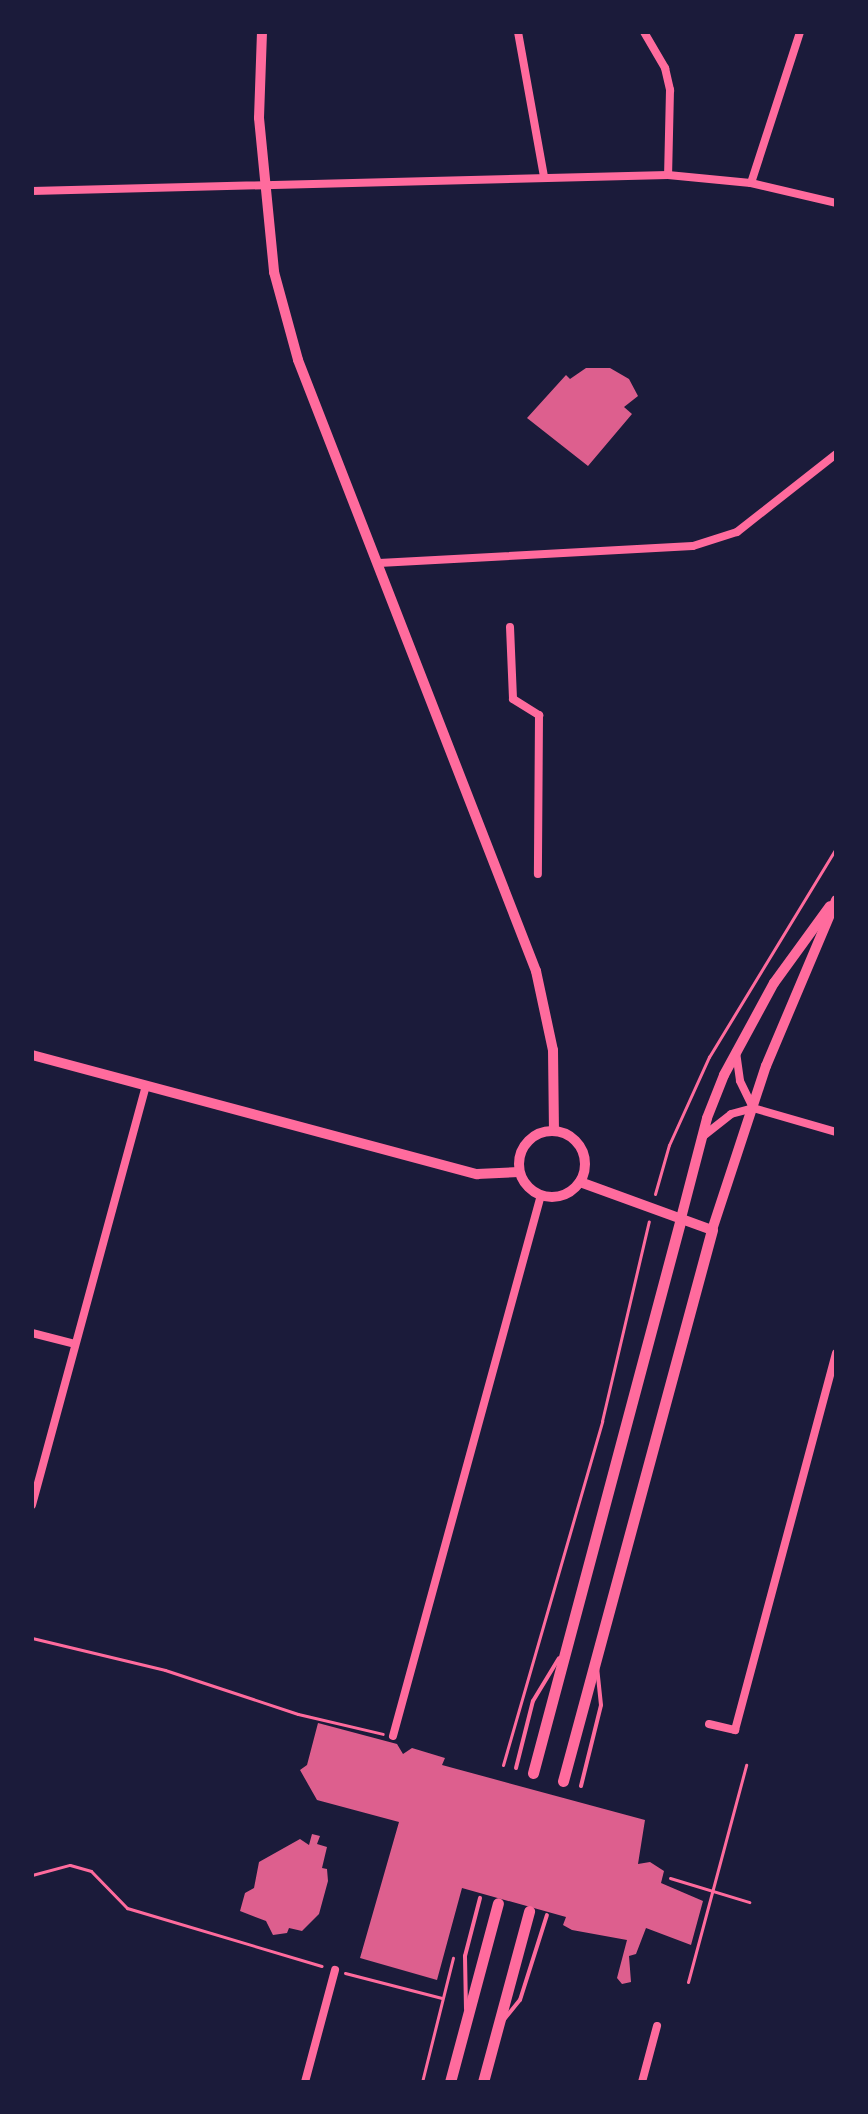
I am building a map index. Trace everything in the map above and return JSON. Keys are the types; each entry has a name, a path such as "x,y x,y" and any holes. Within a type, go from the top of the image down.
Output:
{"main road":[{"path":"533,1773 680,1222"},
{"path":"563,1781 712,1230"},
{"path":"450,2082 498,1903"},
{"path":"483,2082 529,1911"}],"street":[{"path":"262,32 262,184 274,272 298,360 536,971 553,1050 554,1130"},
{"path":"518,32 544,176"},
{"path":"644,32 665,68 670,90 668,175"},
{"path":"751,183 800,32"},
{"path":"32,191 668,175 751,183 836,203"},
{"path":"379,563 704,544 737,532 836,454"},
{"path":"510,627 513,699 539,715 538,874"},
{"path":"580,1182 680,1222 712,1230 753,1108 836,900"},
{"path":"680,1222 702,1137 736,1051 799,944 836,900"},
{"path":"736,1051 740,1081 753,1108"},
{"path":"32,1055 477,1174 519,1172"},
{"path":"32,1505 146,1086"},
{"path":"702,1137 731,1114 753,1108 836,1132"},
{"path":"554,1130 572,1137 584,1153 580,1182 563,1195 541,1195 527,1186 519,1172 526,1142 554,1130"},
{"path":"393,1736 541,1195"},
{"path":"32,1333 75,1344"},
{"path":"709,1724 735,1730 836,1353"},
{"path":"305,2082 335,1970"},
{"path":"642,2082 657,2026"}],"lane":[{"path":"516,1768 533,1701 566,1649"},
{"path":"581,1786 601,1705 596,1658"},
{"path":"467,2016 462,1977 480,1898"},
{"path":"498,2027 520,2000 547,1915"}],"path":[{"path":"657,1187 678,1122 709,1057 836,848"},
{"path":"503,1765 602,1421 650,1216"},
{"path":"32,1638 165,1670 311,1718 393,1736"},
{"path":"688,1982 746,1765"},
{"path":"32,1875 70,1865 91,1871 127,1908 335,1970 442,1998"},
{"path":"670,1878 749,1902"},
{"path":"422,2082 454,1954"}],"building":[{"path":"586,368 610,368 629,379 638,396 624,407 632,414 588,466 527,418 566,375 570,379"},
{"path":"318,1723 397,1744 403,1754 412,1748 445,1758 442,1765 645,1820 638,1864 650,1862 664,1871 661,1883 703,1901 691,1945 646,1928 636,1954 629,1956 631,1982 622,1984 617,1978 627,1940 572,1930 563,1925 566,1917 462,1888 437,1980 360,1958 399,1822 317,1800 300,1770 307,1765"},
{"path":"312,1834 320,1836 317,1844 327,1847 322,1868 327,1869 328,1881 319,1914 302,1931 289,1928 287,1933 273,1935 266,1921 240,1911 245,1893 254,1888 259,1862 300,1839 309,1845"}]}
